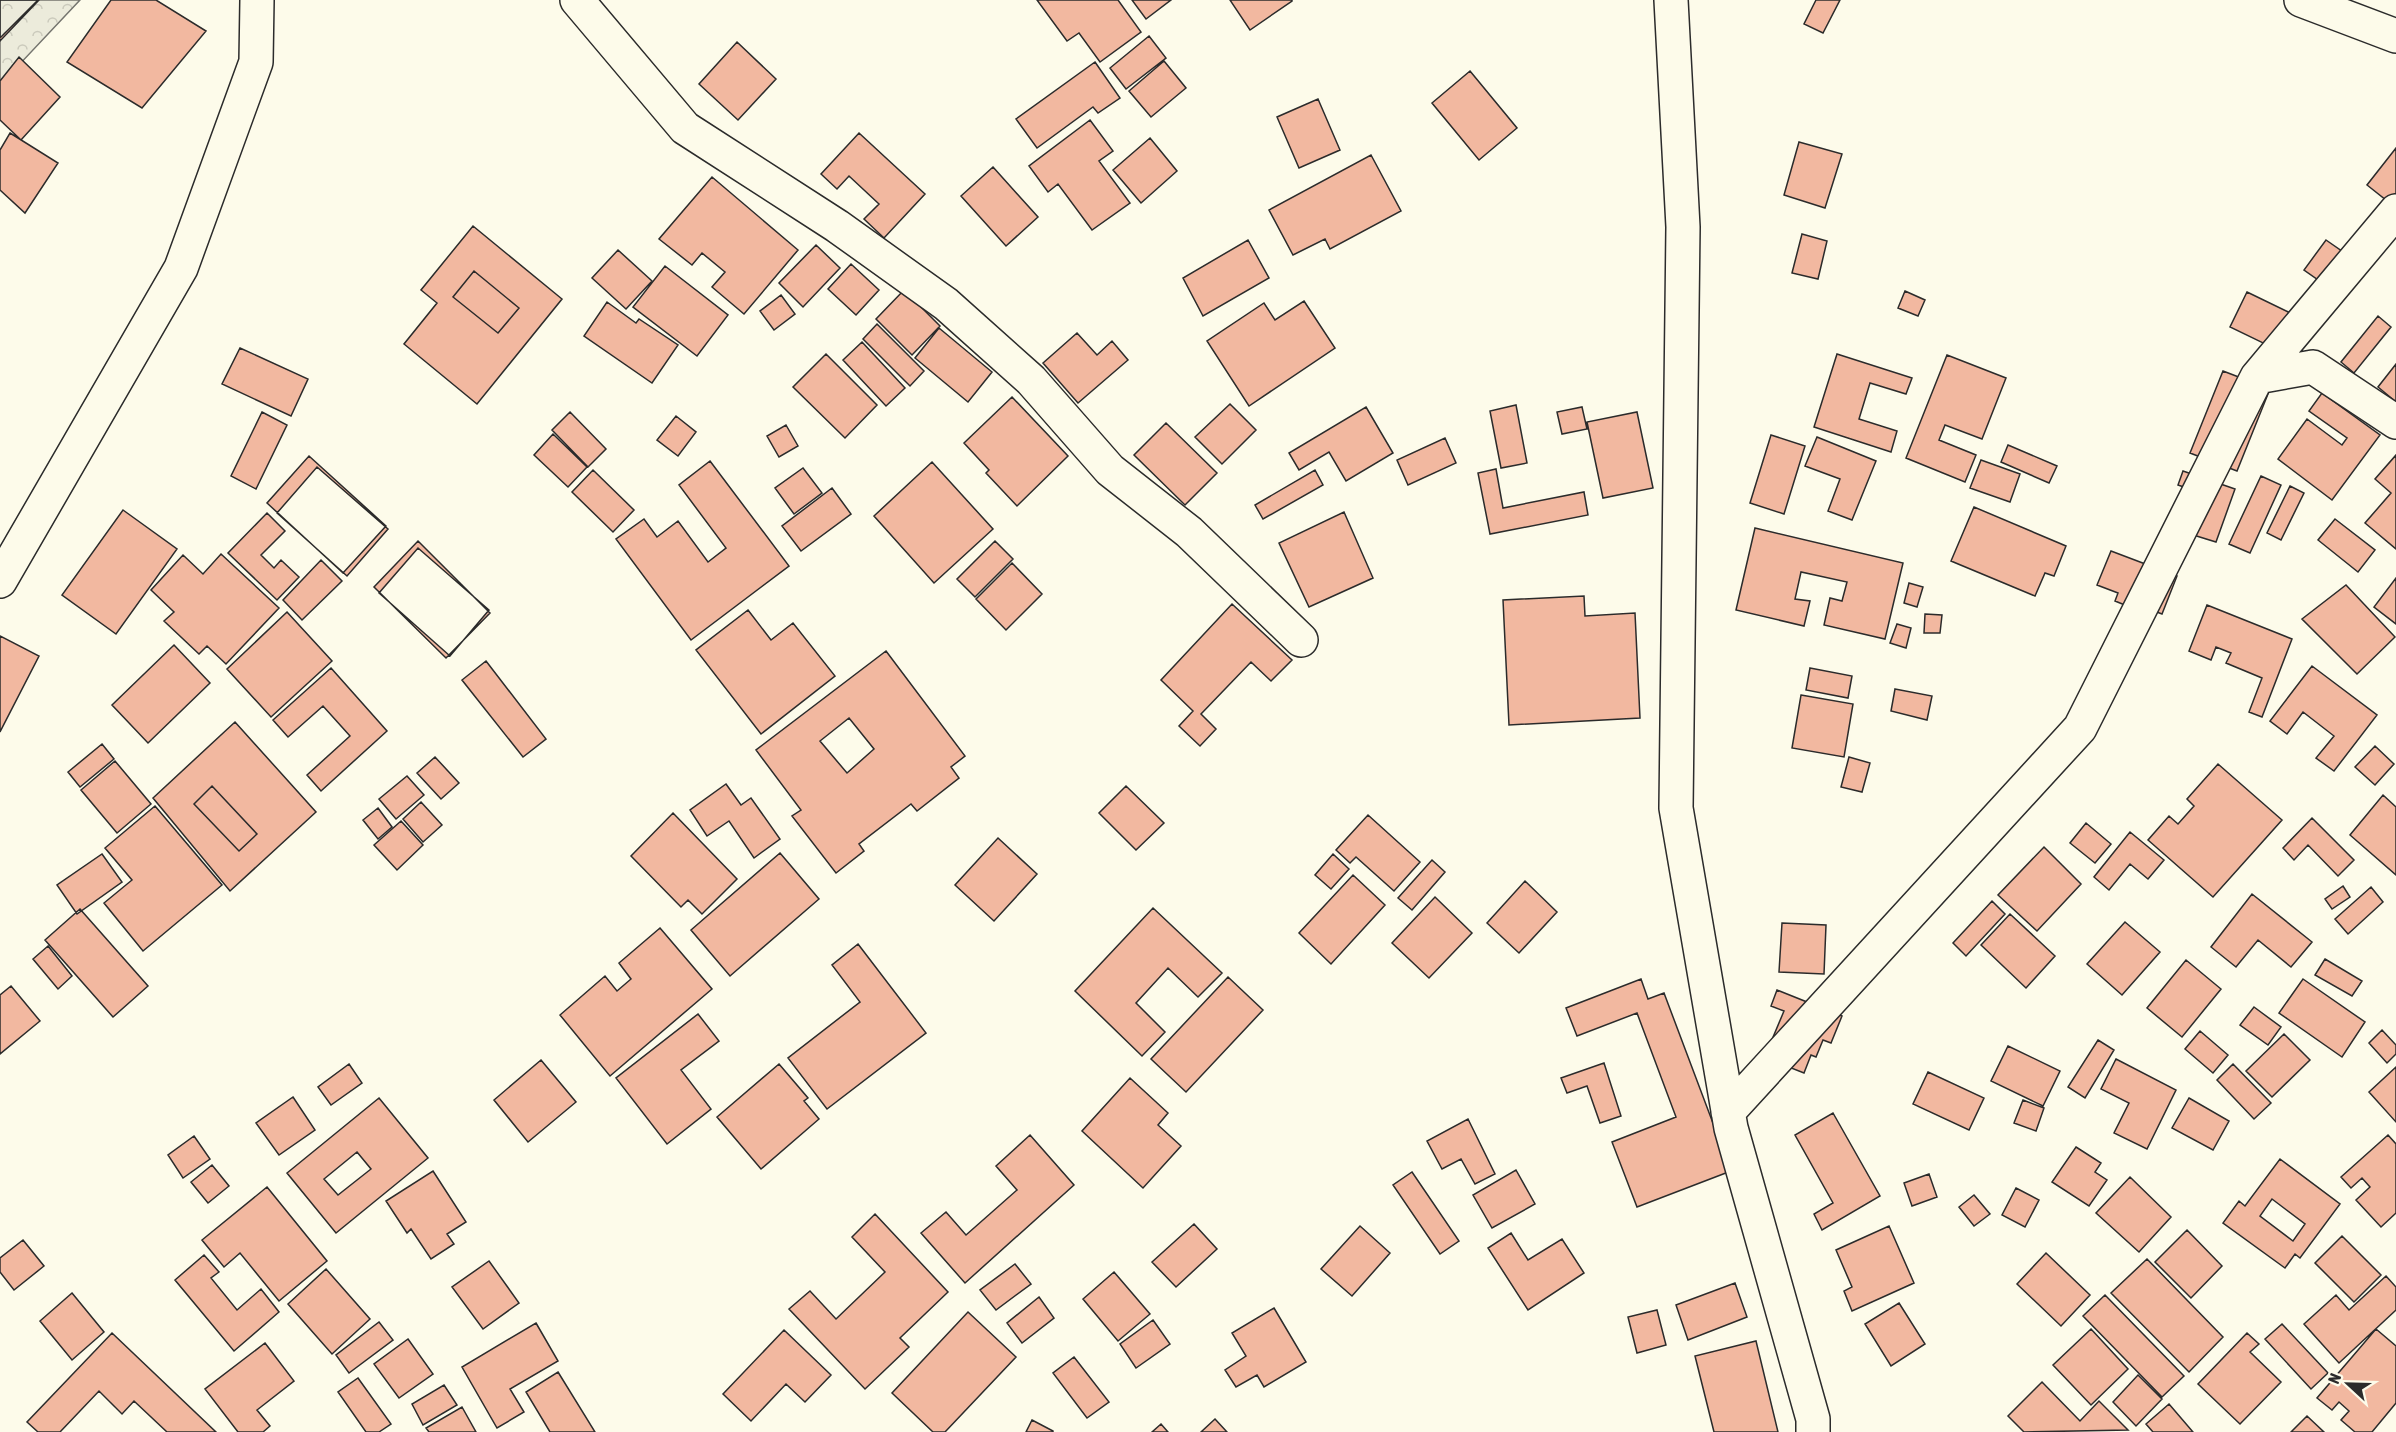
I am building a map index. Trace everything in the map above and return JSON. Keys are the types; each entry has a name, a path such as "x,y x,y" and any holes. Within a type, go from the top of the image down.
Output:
{"street":[{"path":"0,581 181,268 256,62 257,0"},
{"path":"577,0 686,128 837,226 946,304 1031,380 1110,470 1189,532 1301,640"},
{"path":"1671,0 1683,226 1676,808 1728,1112 1813,1419 1813,1432"},
{"path":"2301,0 2396,36"},
{"path":"1728,1112 2080,728 2258,377 2396,211"},
{"path":"2258,377 2313,367 2396,422"}],"green space":[{"path":"0,0 80,0 0,85"}],"building":[{"path":"0,0 38,0 0,38"},
{"path":"0,0 39,0 0,41"},
{"path":"111,0 156,0 206,31 142,108 67,62"},
{"path":"1037,0 1118,0 1141,32 1100,62 1079,33 1067,41"},
{"path":"1132,0 1171,0 1146,19"},
{"path":"1230,0 1292,0 1292,1 1250,30"},
{"path":"1816,0 1840,0 1823,33 1804,24"},
{"path":"1149,36 1166,58 1126,89 1110,68"},
{"path":"737,42 776,79 738,120 699,84"},
{"path":"19,57 60,97 21,140 0,120 0,81"},
{"path":"1164,61 1186,88 1151,117 1129,91"},
{"path":"1095,62 1120,98 1098,113 1093,107 1037,148 1016,119"},
{"path":"1470,71 1517,128 1479,160 1432,103"},
{"path":"1318,99 1340,150 1299,168 1277,117"},
{"path":"1090,120 1113,151 1099,161 1130,203 1092,230 1058,184 1048,192 1029,166"},
{"path":"10,133 58,163 25,213 0,190 0,150"},
{"path":"859,133 925,194 884,238 864,219 879,204 849,176 837,189 821,174"},
{"path":"1150,138 1177,171 1141,203 1113,170"},
{"path":"1799,142 1842,154 1825,208 1784,195"},
{"path":"2396,148 2396,208 2367,185"},
{"path":"1371,155 1401,211 1330,249 1325,239 1293,255 1269,210"},
{"path":"993,167 1038,217 1006,246 961,196"},
{"path":"712,177 798,250 744,314 712,287 725,272 702,253 692,265 659,239"},
{"path":"473,226 562,299 477,404 404,344 437,303 421,290","holes":["474,271 519,308 498,333 453,297"]},
{"path":"1802,234 1827,241 1818,279 1792,273"},
{"path":"1248,240 1269,278 1203,316 1183,278"},
{"path":"2326,240 2362,265 2341,296 2304,270"},
{"path":"816,245 840,268 803,307 779,283"},
{"path":"618,250 652,281 626,309 592,278"},
{"path":"851,264 879,290 856,315 828,289"},
{"path":"665,266 728,315 697,356 633,307"},
{"path":"474,271 519,308 498,333 453,297"},
{"path":"904,290 940,326 912,355 876,319"},
{"path":"1905,291 1925,300 1918,316 1898,308"},
{"path":"2247,292 2305,320 2288,355 2230,327"},
{"path":"781,295 795,314 774,330 760,311"},
{"path":"1304,301 1335,348 1249,406 1207,341 1264,303 1275,320"},
{"path":"607,302 636,323 639,319 678,345 652,383 584,336"},
{"path":"2378,316 2391,327 2354,373 2341,362"},
{"path":"877,324 924,371 910,386 863,339"},
{"path":"939,328 992,372 968,402 915,358"},
{"path":"1077,333 1097,355 1112,341 1128,360 1078,403 1043,363"},
{"path":"862,342 905,388 886,406 843,360"},
{"path":"240,348 308,379 291,416 222,384"},
{"path":"826,354 877,405 845,438 793,387"},
{"path":"1837,354 1912,378 1906,394 1870,383 1859,419 1897,431 1891,452 1814,427"},
{"path":"1947,355 2006,378 1982,439 1945,425 1939,440 1976,455 1965,482 1906,458"},
{"path":"2396,364 2396,402 2378,387"},
{"path":"2223,371 2270,389 2237,471 2190,453"},
{"path":"2322,393 2380,435 2332,500 2278,459 2307,419 2342,445 2347,438 2309,411"},
{"path":"1012,397 1068,456 1017,506 986,473 989,470 964,443"},
{"path":"1230,404 1256,430 1222,464 1195,437"},
{"path":"1516,405 1527,463 1501,468 1490,411"},
{"path":"1366,407 1393,453 1346,481 1329,452 1299,470 1289,453"},
{"path":"1582,407 1587,429 1562,434 1557,412"},
{"path":"262,412 287,425 256,489 231,476"},
{"path":"570,412 606,449 588,467 552,430"},
{"path":"1637,412 1653,488 1603,498 1587,422"},
{"path":"676,416 696,432 678,456 657,440"},
{"path":"1166,423 1217,473 1185,505 1134,455"},
{"path":"786,425 798,446 779,457 767,436"},
{"path":"553,434 587,467 568,487 534,455"},
{"path":"1771,435 1805,446 1784,514 1750,503"},
{"path":"1817,437 1876,461 1852,520 1828,511 1840,479 1805,466"},
{"path":"1445,438 1456,463 1408,485 1397,460"},
{"path":"2008,445 2057,466 2049,483 2001,462"},
{"path":"2396,455 2396,549 2365,523 2391,493 2375,479"},
{"path":"309,456 386,526 343,573 267,503"},
{"path":"1981,460 2020,474 2010,502 1970,488"},
{"path":"710,461 789,566 691,640 616,539 644,519 657,537 678,521 708,562 726,548 679,485"},
{"path":"932,462 993,529 934,583 874,516"},
{"path":"317,467 388,529 347,576 277,513"},
{"path":"803,468 822,493 794,514 775,488"},
{"path":"1496,469 1503,508 1584,492 1588,515 1490,534 1478,473"},
{"path":"593,470 634,510 613,532 572,492"},
{"path":"1315,470 1323,485 1263,519 1255,505"},
{"path":"2183,471 2235,489 2216,542 2190,534 2204,494 2178,485"},
{"path":"2261,476 2281,485 2250,553 2229,544"},
{"path":"2290,486 2304,493 2281,540 2267,533"},
{"path":"832,488 851,514 801,551 782,526"},
{"path":"1974,507 2066,546 2054,576 2045,573 2035,596 1951,561"},
{"path":"123,510 177,549 116,634 62,595"},
{"path":"1344,512 1373,578 1309,607 1279,543"},
{"path":"267,513 285,531 261,555 274,568 281,560 299,577 277,600 228,553"},
{"path":"2335,519 2375,550 2358,572 2318,540"},
{"path":"1755,528 1903,563 1885,639 1824,625 1830,598 1842,601 1847,582 1801,572 1795,599 1810,601 1804,626 1736,610"},
{"path":"418,541 490,613 446,658 374,587"},
{"path":"995,541 1013,559 975,597 957,579"},
{"path":"418,548 489,610 450,656 379,593"},
{"path":"2111,551 2177,576 2162,614 2149,609 2147,614 2115,601 2118,593 2097,585"},
{"path":"221,554 279,608 226,664 207,646 199,654 164,621 174,612 151,590 183,555 203,574"},
{"path":"321,560 342,581 302,620 283,600"},
{"path":"1012,563 1042,594 1006,630 976,599"},
{"path":"2396,578 2396,624 2374,607"},
{"path":"1909,583 1923,587 1917,607 1904,603"},
{"path":"2346,585 2395,637 2357,674 2302,619"},
{"path":"1584,596 1585,616 1635,613 1640,718 1509,725 1503,600"},
{"path":"1232,604 1292,660 1271,681 1251,662 1201,714 1216,729 1200,746 1179,726 1193,711 1161,680"},
{"path":"2207,605 2292,639 2262,717 2249,712 2262,678 2226,663 2231,653 2216,647 2211,660 2189,651"},
{"path":"748,610 771,640 793,623 835,676 761,734 696,650"},
{"path":"287,612 332,661 271,717 227,669"},
{"path":"1925,614 1942,615 1940,633 1924,633"},
{"path":"1897,624 1911,628 1906,648 1890,643"},
{"path":"0,636 39,656 0,732"},
{"path":"174,645 210,683 148,743 112,705"},
{"path":"886,651 965,756 951,767 959,778 917,811 911,804 859,844 864,851 836,873 792,816 801,810 756,750","holes":["849,718 874,749 847,773 820,741"]},
{"path":"486,661 546,739 523,757 462,680"},
{"path":"2312,666 2377,715 2334,771 2316,758 2334,736 2303,712 2287,734 2270,721"},
{"path":"331,668 387,731 321,791 307,775 350,736 323,706 288,737 273,720"},
{"path":"1810,668 1852,676 1848,698 1806,690"},
{"path":"1895,689 1932,696 1927,720 1891,711"},
{"path":"1801,695 1853,704 1844,757 1792,748"},
{"path":"235,722 316,812 230,891 153,798","holes":["212,786 257,834 239,851 194,804"]},
{"path":"102,744 114,759 80,787 68,772"},
{"path":"2375,746 2394,764 2375,785 2355,767"},
{"path":"435,757 459,783 441,799 417,773"},
{"path":"1849,757 1870,763 1862,792 1841,787"},
{"path":"115,761 151,804 117,833 81,790"},
{"path":"2218,764 2282,820 2213,897 2148,840 2169,816 2178,824 2194,806 2187,799"},
{"path":"407,776 424,795 396,819 379,799"},
{"path":"726,784 741,805 751,798 780,839 754,858 729,821 707,836 690,810"},
{"path":"212,786 257,834 239,851 194,804"},
{"path":"1126,786 1164,823 1136,850 1099,813"},
{"path":"2383,795 2396,807 2396,875 2350,835"},
{"path":"421,802 442,825 423,842 403,819"},
{"path":"155,806 222,885 143,951 104,903 132,880 105,848"},
{"path":"378,808 392,827 378,839 363,820"},
{"path":"673,813 737,879 702,914 688,900 681,907 631,856"},
{"path":"1368,815 1420,862 1394,891 1356,857 1350,863 1336,850"},
{"path":"2312,818 2354,860 2338,876 2308,845 2294,860 2283,848"},
{"path":"401,821 423,845 397,870 374,845"},
{"path":"2086,823 2111,844 2095,863 2070,843"},
{"path":"2130,832 2164,860 2148,879 2130,864 2109,890 2094,877"},
{"path":"998,838 1037,874 994,921 955,885"},
{"path":"2044,847 2081,884 2037,931 1998,895"},
{"path":"780,853 819,899 730,976 691,930"},
{"path":"102,854 122,882 77,914 57,885"},
{"path":"1333,854 1349,869 1331,889 1315,875"},
{"path":"1432,860 1445,872 1412,910 1398,898"},
{"path":"1353,875 1385,905 1331,964 1299,933"},
{"path":"1525,881 1557,912 1519,953 1487,923"},
{"path":"2343,886 2350,897 2332,909 2325,899"},
{"path":"2371,887 2383,902 2348,934 2335,919"},
{"path":"2252,894 2312,942 2291,967 2258,940 2236,967 2211,947"},
{"path":"1435,897 1472,933 1429,978 1392,943"},
{"path":"1992,901 2005,914 1966,956 1953,943"},
{"path":"1153,908 1222,973 1198,997 1168,968 1136,1003 1165,1032 1142,1056 1075,991"},
{"path":"80,909 148,986 113,1017 45,940"},
{"path":"2010,914 2055,956 2026,988 1981,945"},
{"path":"2125,922 2160,952 2122,995 2087,964"},
{"path":"1782,923 1826,925 1824,974 1779,972"},
{"path":"660,928 712,989 610,1076 560,1015 605,976 617,991 631,979 619,963"},
{"path":"858,944 926,1033 827,1109 788,1058 860,1002 832,965"},
{"path":"48,946 72,976 58,989 33,959"},
{"path":"2325,959 2362,981 2352,996 2315,975"},
{"path":"2186,960 2221,989 2182,1037 2147,1008"},
{"path":"1228,977 1263,1010 1186,1092 1151,1059"},
{"path":"1641,979 1648,999 1664,993 1731,1171 1637,1207 1612,1142 1676,1117 1637,1013 1577,1036 1566,1008"},
{"path":"2303,979 2365,1022 2342,1057 2279,1013"},
{"path":"11,986 40,1021 0,1054 0,995"},
{"path":"1777,990 1842,1016 1831,1043 1823,1040 1816,1057 1811,1055 1804,1073 1781,1064 1771,1042 1784,1011 1771,1006"},
{"path":"2254,1007 2281,1027 2268,1045 2240,1025"},
{"path":"698,1014 719,1041 681,1070 711,1109 667,1144 616,1078"},
{"path":"2382,1030 2396,1045 2396,1054 2387,1063 2369,1043"},
{"path":"2200,1031 2228,1055 2213,1073 2185,1049"},
{"path":"2284,1034 2310,1060 2272,1097 2246,1071"},
{"path":"2098,1040 2114,1050 2085,1098 2068,1087"},
{"path":"2008,1046 2060,1071 2043,1106 1991,1081"},
{"path":"2116,1059 2176,1090 2147,1149 2114,1133 2129,1103 2101,1089"},
{"path":"541,1060 576,1102 528,1142 494,1100"},
{"path":"1604,1063 1621,1116 1600,1123 1587,1086 1567,1093 1561,1078"},
{"path":"349,1064 362,1083 331,1105 318,1087"},
{"path":"779,1064 808,1098 804,1101 819,1119 761,1169 717,1117"},
{"path":"2233,1064 2271,1103 2254,1119 2217,1080"},
{"path":"2396,1067 2396,1122 2369,1092"},
{"path":"1928,1072 1984,1098 1969,1130 1913,1104"},
{"path":"1130,1078 1168,1113 1158,1125 1181,1146 1143,1188 1082,1131"},
{"path":"293,1097 315,1130 279,1155 256,1123"},
{"path":"379,1098 428,1158 336,1233 287,1173"},
{"path":"2189,1098 2229,1121 2213,1150 2172,1128"},
{"path":"2023,1100 2044,1108 2036,1131 2014,1123"},
{"path":"1833,1113 1880,1196 1822,1230 1814,1214 1833,1203 1795,1135"},
{"path":"1468,1119 1495,1174 1475,1184 1461,1159 1442,1169 1427,1141"},
{"path":"1030,1135 1074,1185 965,1283 921,1233 946,1212 966,1235 1017,1190 996,1166"},
{"path":"2388,1135 2396,1144 2396,1213 2381,1227 2356,1200 2370,1187 2362,1178 2351,1188 2341,1177"},
{"path":"194,1136 210,1159 183,1178 168,1155"},
{"path":"2076,1147 2101,1163 2095,1172 2107,1180 2089,1206 2052,1182"},
{"path":"357,1152 371,1169 338,1195 324,1179"},
{"path":"2280,1159 2340,1204 2300,1258 2295,1254 2285,1268 2223,1223 2239,1201 2245,1206","holes":["2272,1199 2305,1224 2293,1241 2260,1216"]},
{"path":"212,1165 229,1186 208,1203 191,1182"},
{"path":"1516,1170 1535,1204 1492,1228 1473,1195"},
{"path":"433,1171 466,1222 447,1234 454,1244 431,1259 411,1229 407,1233 386,1201"},
{"path":"1412,1172 1459,1241 1440,1254 1393,1185"},
{"path":"1929,1174 1937,1197 1912,1206 1904,1183"},
{"path":"2130,1177 2171,1217 2139,1252 2096,1213"},
{"path":"267,1187 327,1261 279,1301 240,1253 224,1267 202,1240"},
{"path":"2016,1188 2039,1200 2025,1227 2002,1215"},
{"path":"1974,1195 1990,1214 1974,1226 1959,1207"},
{"path":"875,1214 948,1292 900,1338 909,1347 865,1389 789,1309 810,1291 836,1319 885,1272 852,1237"},
{"path":"1194,1224 1217,1249 1176,1287 1152,1262"},
{"path":"1360,1226 1390,1253 1352,1296 1321,1269"},
{"path":"1889,1226 1914,1283 1852,1311 1844,1291 1852,1287 1836,1250"},
{"path":"2187,1230 2222,1266 2191,1298 2155,1262"},
{"path":"1511,1233 1528,1260 1562,1239 1584,1273 1528,1310 1488,1248"},
{"path":"2342,1236 2381,1275 2354,1302 2315,1263"},
{"path":"23,1240 44,1266 14,1290 0,1272 0,1258"},
{"path":"2046,1253 2090,1295 2061,1326 2017,1284"},
{"path":"204,1255 219,1272 211,1278 237,1310 261,1289 279,1312 234,1351 175,1280"},
{"path":"2147,1259 2223,1337 2189,1372 2111,1293"},
{"path":"489,1261 519,1303 483,1329 452,1287"},
{"path":"1015,1264 1031,1284 996,1310 980,1290"},
{"path":"326,1269 370,1319 332,1354 288,1304"},
{"path":"1114,1272 1150,1314 1118,1341 1083,1299"},
{"path":"2386,1276 2396,1287 2396,1310 2339,1363 2304,1324 2336,1295 2349,1310"},
{"path":"1735,1283 1747,1317 1688,1340 1676,1305"},
{"path":"72,1293 104,1332 72,1360 40,1321"},
{"path":"2105,1295 2184,1376 2162,1397 2083,1316"},
{"path":"1039,1297 1054,1318 1022,1343 1007,1323"},
{"path":"1899,1303 1925,1344 1891,1366 1865,1324"},
{"path":"1274,1308 1306,1362 1264,1387 1257,1375 1236,1387 1225,1370 1246,1356 1232,1333"},
{"path":"1657,1310 1666,1345 1637,1353 1628,1317"},
{"path":"968,1312 1016,1357 945,1432 933,1432 892,1393"},
{"path":"1153,1320 1170,1344 1136,1368 1120,1344"},
{"path":"379,1322 393,1340 349,1373 336,1355"},
{"path":"536,1323 558,1361 510,1389 524,1412 497,1428 462,1367"},
{"path":"2282,1324 2328,1373 2311,1389 2265,1339"},
{"path":"2091,1329 2128,1369 2091,1405 2053,1365"},
{"path":"2376,1329 2396,1346 2396,1403 2372,1432 2355,1432 2341,1420 2349,1411 2339,1402 2332,1410 2317,1398"},
{"path":"784,1330 831,1375 805,1402 786,1384 751,1421 723,1394"},
{"path":"112,1333 216,1432 167,1432 134,1401 122,1414 99,1391 60,1432 38,1432 27,1422"},
{"path":"2247,1333 2259,1344 2250,1352 2281,1382 2240,1424 2198,1384"},
{"path":"408,1339 433,1374 399,1398 374,1364"},
{"path":"1756,1341 1778,1432 1714,1432 1695,1356"},
{"path":"265,1343 294,1381 257,1410 270,1426 263,1432 238,1432 205,1389"},
{"path":"1074,1357 1109,1402 1087,1418 1053,1373"},
{"path":"558,1372 595,1432 550,1432 526,1392"},
{"path":"2138,1375 2162,1399 2136,1426 2113,1402"},
{"path":"358,1378 391,1424 379,1432 366,1432 338,1392"},
{"path":"2042,1382 2080,1421 2099,1401 2128,1430 2024,1432 2008,1416"},
{"path":"444,1385 457,1405 423,1425 412,1404"},
{"path":"2169,1404 2193,1432 2153,1432 2146,1424"},
{"path":"462,1407 476,1432 429,1432 426,1428"},
{"path":"2307,1416 2324,1432 2291,1432"},
{"path":"1215,1419 1227,1432 1201,1432"},
{"path":"1032,1420 1053,1431 1053,1432 1026,1432"},
{"path":"1161,1424 1168,1432 1152,1432"}]}
